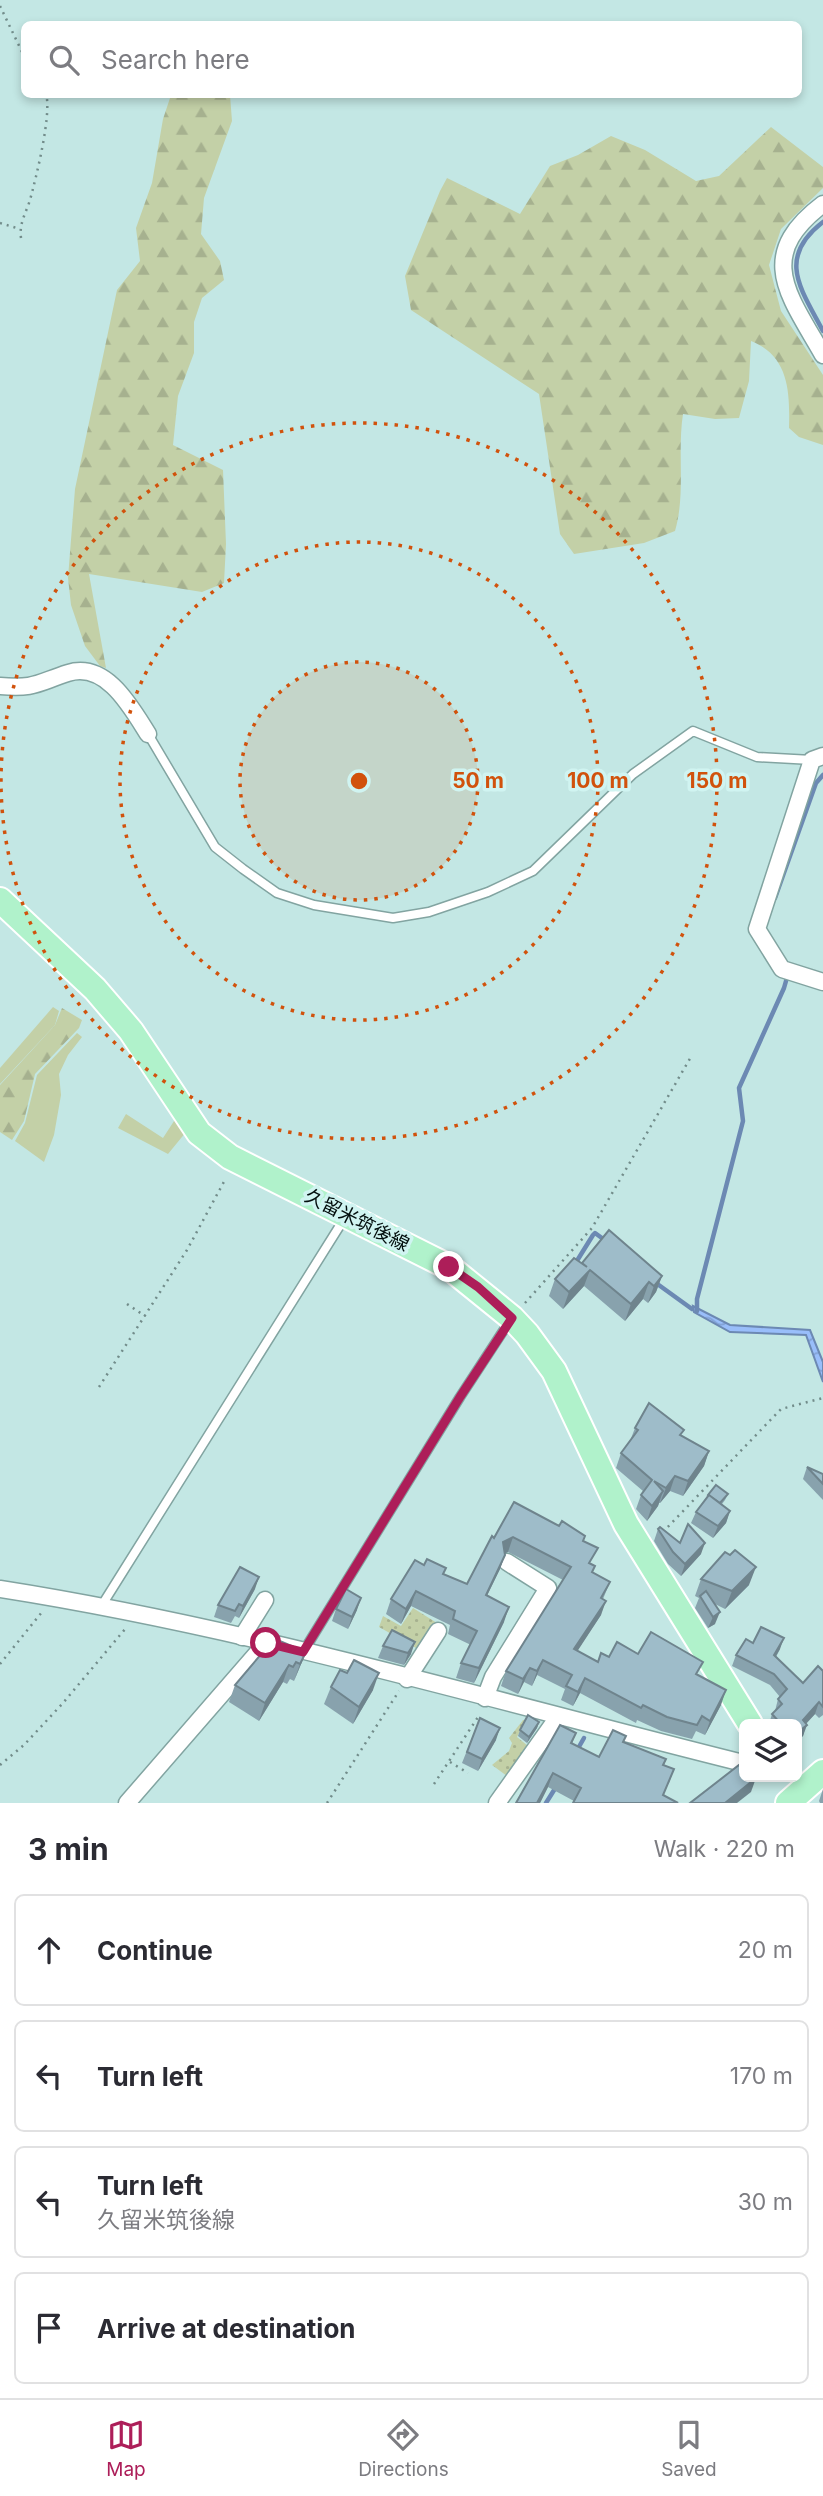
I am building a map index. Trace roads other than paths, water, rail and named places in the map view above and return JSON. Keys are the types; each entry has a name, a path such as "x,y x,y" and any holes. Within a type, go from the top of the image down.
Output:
{"main road":[{"name":"久留米筑後線","path":"0,900 96,989 131,1031 199,1133 236,1160 449,1267 478,1287 512,1318 554,1371 612,1498 643,1553 747,1719"},
{"path":"795,1794 823,1772"}],"street":[{"path":"823,204 790,236 782,264 787,291 823,355"},
{"path":"0,686 28,689 70,672 88,670 110,683 132,708 148,734"},
{"path":"818,758 757,929 782,969 823,982"},
{"path":"488,1699 494,1676 548,1588 507,1562"},
{"path":"0,1589 102,1605 242,1637 405,1682 488,1699 739,1762"},
{"path":"242,1637 265,1600"},
{"path":"405,1682 438,1631"},
{"path":"127,1803 266,1643"},
{"path":"497,1803 558,1717"}],"lane":[{"path":"148,734 215,847 243,869 277,893 289,897 349,913 393,918 429,912 488,892 533,871 633,774 693,731 757,757 818,758"},
{"path":"102,1605 347,1215"},
{"path":"303,1652 453,1407 512,1318"}],"water":[{"path":"693,1306 730,1325 810,1330 823,1362 823,1382 806,1335 730,1332 694,1312"}],"waterway":[{"path":"823,222 800,248 797,261 801,288 823,331"},
{"path":"775,898 816,783 823,775"},
{"path":"697,1311 697,1299 743,1121 739,1088 788,974"},
{"path":"575,1264 595,1233 606,1241"},
{"path":"656,1283 692,1309"},
{"path":"576,1752 584,1738"},
{"path":"546,1803 556,1787"}]}
